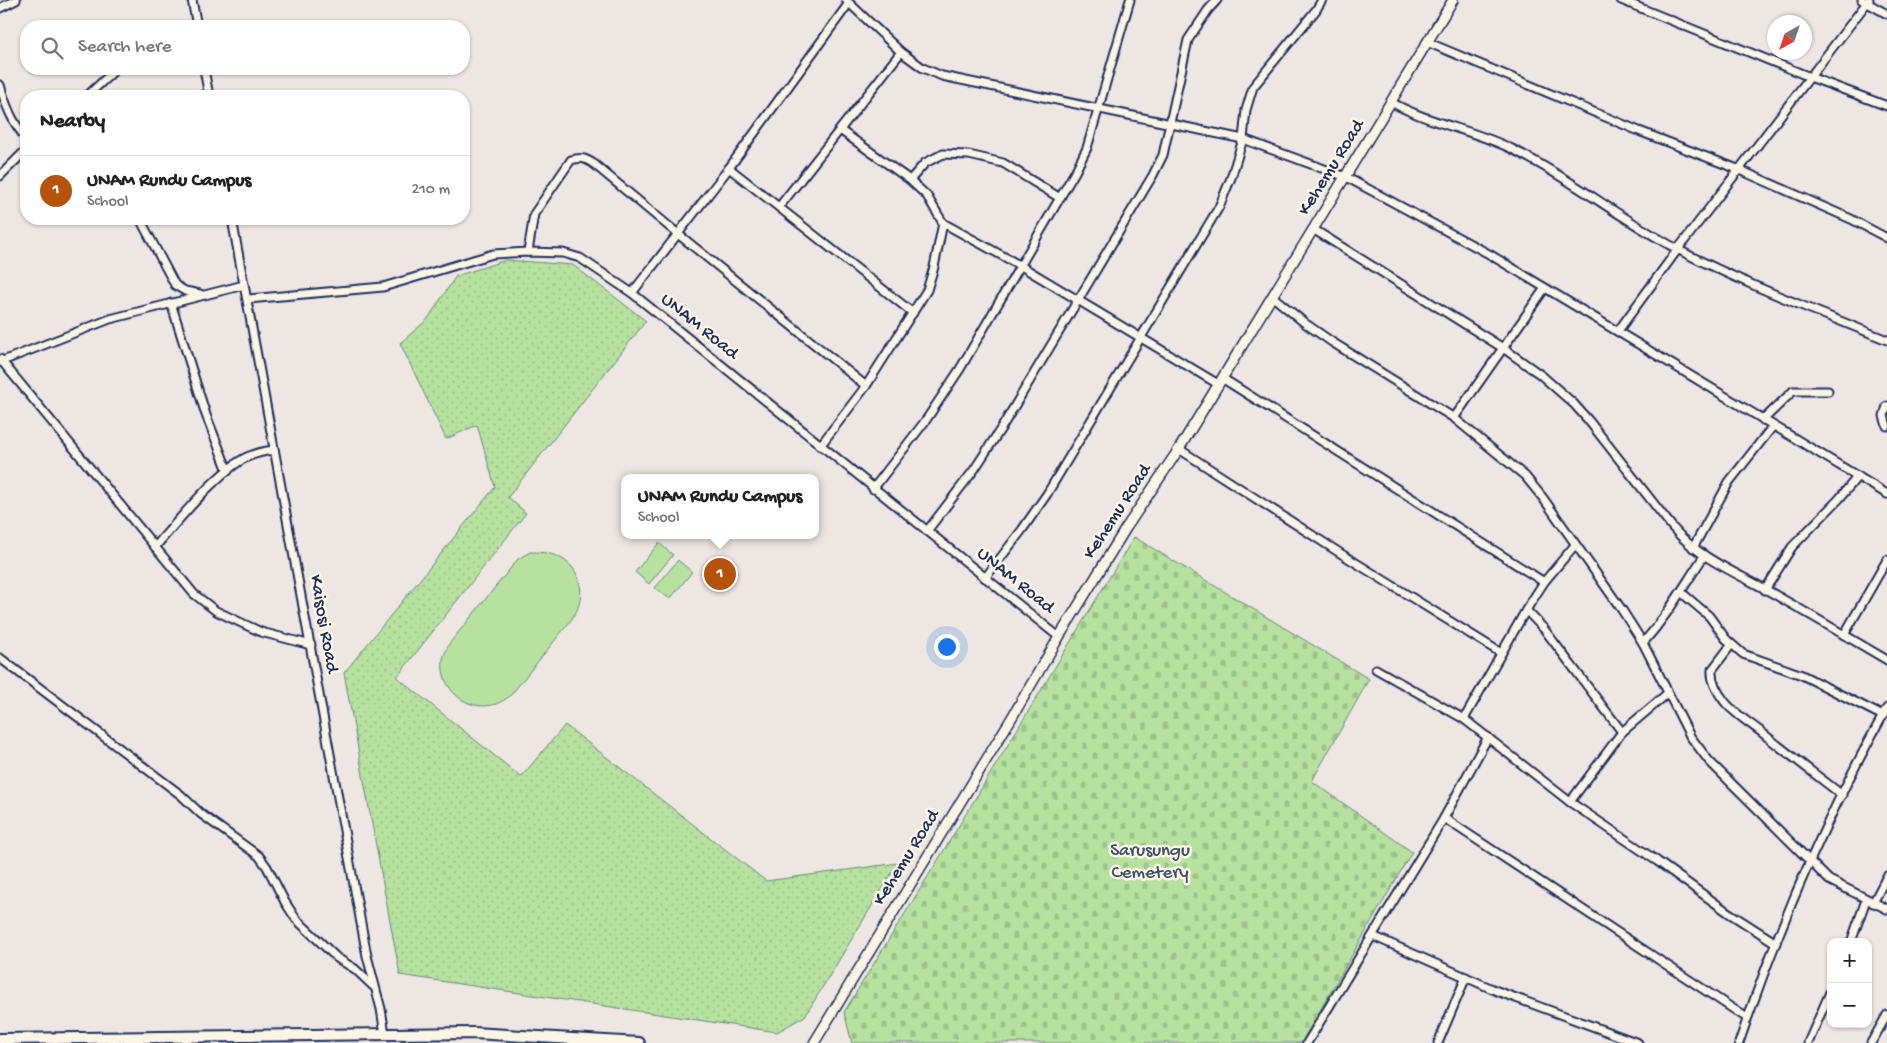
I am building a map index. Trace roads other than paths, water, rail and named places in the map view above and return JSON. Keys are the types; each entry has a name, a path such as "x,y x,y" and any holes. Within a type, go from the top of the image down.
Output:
{"main road":[{"path":"0,1039 474,1033 639,1043"}],"street":[{"path":"0,8 16,0"},
{"path":"192,0 196,20"},
{"path":"873,489 926,420 960,368 1088,148 1130,0"},
{"path":"927,531 974,470 997,434 1153,174 1163,155 1188,40 1216,0"},
{"path":"984,578 1022,530 1047,494 1219,207 1231,178 1243,139 1246,110 1253,88 1322,0"},
{"name":"Kehemu Road","path":"814,1043 1059,637 1126,528 1179,449 1453,0"},
{"path":"1621,0 1810,77 1887,106"},
{"path":"1618,332 1678,249 1740,170 1866,1 1887,14"},
{"path":"632,293 729,168 848,2 901,52 922,68 942,76 1243,139 1346,177 1463,240 1545,288 1887,494"},
{"path":"1427,42 1639,131 1740,170 1851,219 1887,238"},
{"path":"779,207 901,52"},
{"path":"93,90 110,75"},
{"path":"205,75 208,90"},
{"path":"0,85 11,118 20,130"},
{"path":"1391,102 1408,111 1520,153 1678,249 1741,280 1887,340"},
{"path":"840,130 910,180 927,196 943,223 1220,381 1544,582"},
{"path":"910,180 926,163 943,154 969,155 1003,163 1060,198"},
{"path":"0,176 20,156"},
{"path":"528,252 534,214 571,160 581,157 594,164 866,386"},
{"path":"729,168 913,313"},
{"path":"820,446 866,386 926,290 934,267 943,223"},
{"path":"143,225 175,285 189,292 208,294"},
{"name":"Kaisosi Road","path":"233,225 311,645 366,956 381,1009 385,1034"},
{"path":"1313,229 1503,348 1541,375 1574,404 1589,421 1673,528 1693,548 1887,660"},
{"name":"UNAM Road","path":"248,299 383,287 493,254 563,253 580,258 632,293 1059,637"},
{"path":"244,286 110,319 1,361 194,594 216,611 261,632 311,645"},
{"path":"1454,418 1545,288"},
{"path":"1272,296 1325,338 1454,418 1524,476 1543,498 1622,610 1643,643 1690,736 1700,750 1829,880 1887,910"},
{"path":"171,303 206,415 228,471"},
{"path":"1763,420 1793,391 1828,390"},
{"path":"1887,406 1884,416 1887,426"},
{"path":"1693,548 1729,482 1773,426"},
{"path":"1179,449 1340,553 1502,653"},
{"path":"155,547 178,520 228,471 247,458 274,450"},
{"path":"1766,590 1792,547 1839,499 1858,476"},
{"path":"1464,718 1526,610 1544,582 1575,545"},
{"path":"1643,643 1682,593 1704,556"},
{"path":"1844,635 1887,560"},
{"path":"1682,593 1709,616 1731,645 1743,654 1802,675 1883,716"},
{"path":"1526,610 1544,629 1622,732"},
{"path":"1731,645 1716,665 1712,674 1718,692 1724,701 1730,708 1842,795"},
{"path":"0,658 181,795 201,814 259,856 296,919 337,958 355,969 374,987"},
{"path":"1376,669 1464,718 1570,802 1657,861 1728,913 1776,943"},
{"path":"1570,802 1622,732 1668,693"},
{"path":"1739,1043 1776,943 1810,862 1887,708"},
{"path":"1307,1043 1444,818 1488,737"},
{"path":"1444,818 1747,1018"},
{"path":"1853,938 1870,902 1887,876"},
{"path":"1373,936 1497,990 1638,1043"},
{"path":"1438,1043 1466,977"},
{"path":"1808,1043 1827,999"},
{"path":"1871,1043 1887,1015"}],"place":[{"name":"UNAM Rundu Campus","path":"720,574"}],"park label":[{"name":"Sarusungu Cemetery","path":"1150,862"}]}
